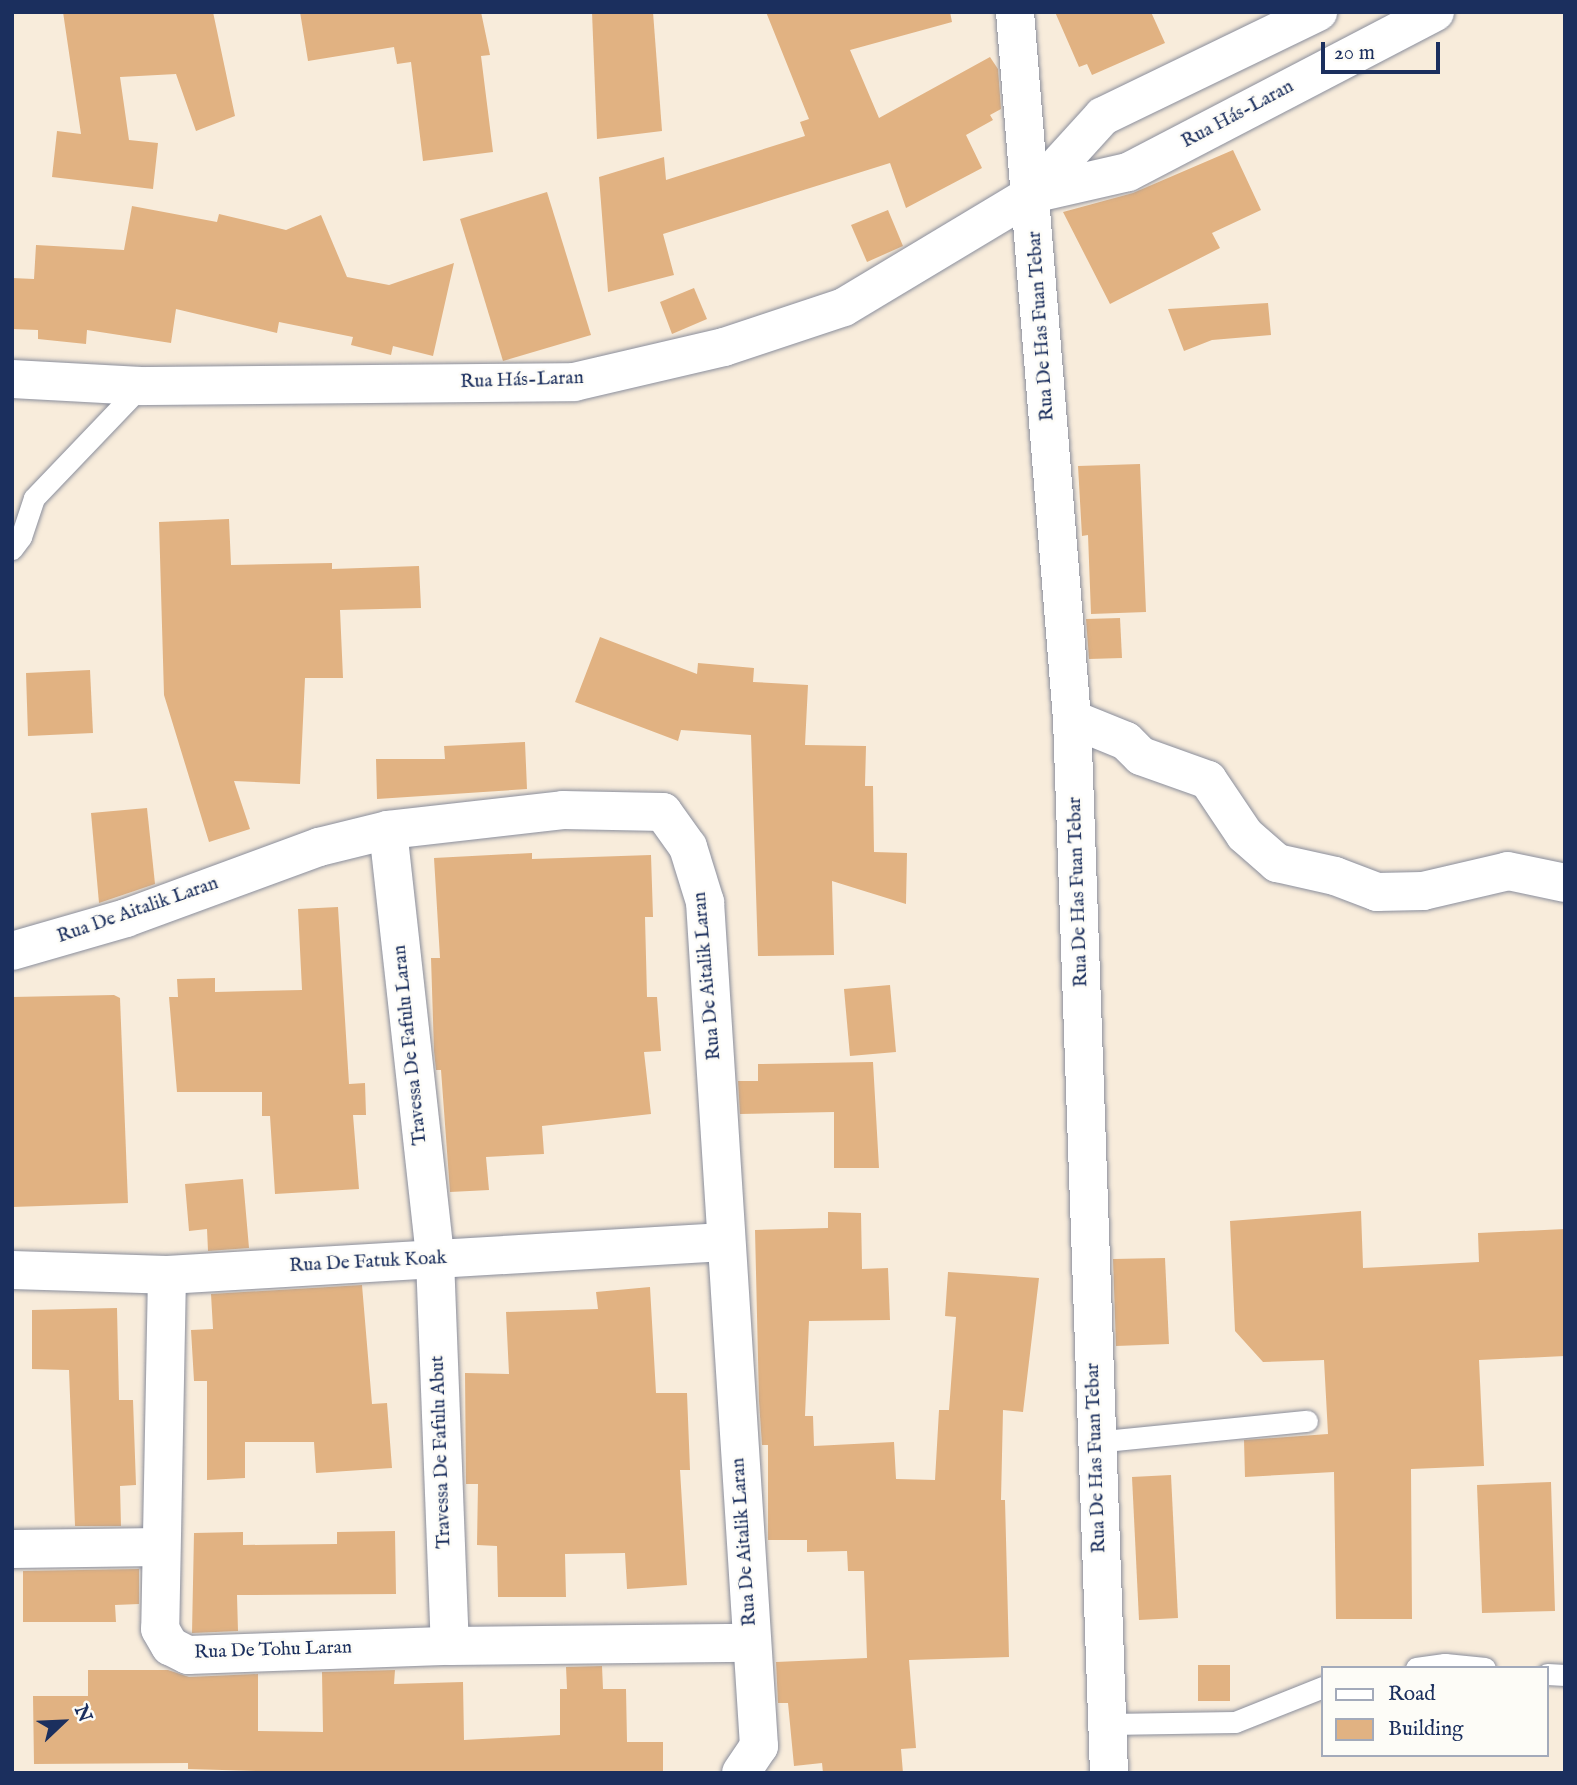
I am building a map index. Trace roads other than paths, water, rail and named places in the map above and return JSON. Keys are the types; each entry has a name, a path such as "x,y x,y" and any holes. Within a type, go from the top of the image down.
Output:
{"street":[{"name":"Rua De Has Fuan Tebar","path":"1014,12 1032,194 1072,719 1087,1068 1095,1442 1109,1773"},
{"name":"Rua Hás-Laran","path":"12,379 141,386 574,382 724,347 844,307 1032,194 1103,116 1318,12"},
{"name":"Rua Hás-Laran","path":"1032,194 1128,172 1435,12"},
{"path":"1072,719 1126,741 1141,756 1208,780 1245,835 1277,863 1335,876 1377,892 1423,891 1508,871 1565,883"},
{"name":"Rua De Aitalik Laran","path":"12,951 126,918 319,847 388,830 563,810 663,812 688,847 705,902 724,1242 759,1746 741,1773"},
{"name":"Travessa De Fafulu Laran","path":"388,830 435,1259"},
{"name":"Rua De Fatuk Koak","path":"12,1270 167,1275 724,1242"},
{"name":"Travessa De Fafulu Abut","path":"435,1259 450,1646"},
{"name":"Rua De Tohu Laran","path":"167,1275 160,1629 170,1646 188,1655 450,1646 752,1643"},
{"path":"12,1549 160,1547"}],"lane":[{"path":"12,549 34,498 141,386"},
{"path":"1095,1442 1307,1421"},
{"path":"1430,1666 1465,1666"},
{"path":"1108,1724 1235,1722 1322,1687"}]}
